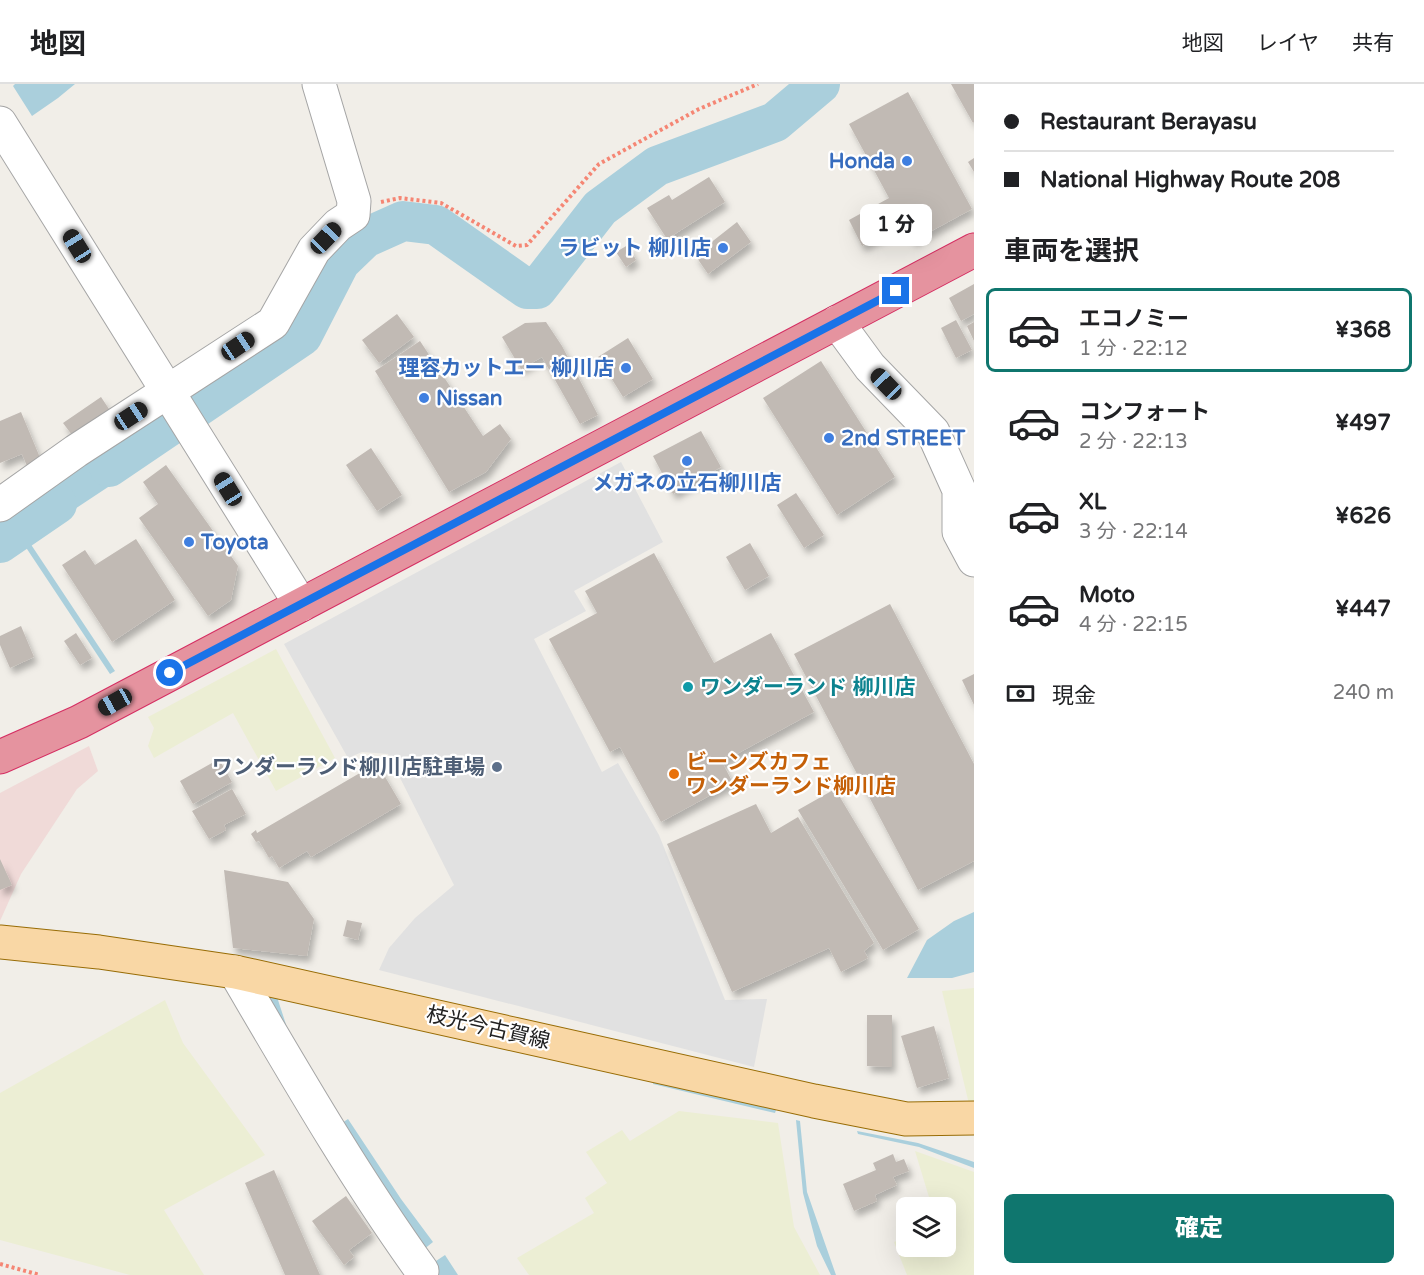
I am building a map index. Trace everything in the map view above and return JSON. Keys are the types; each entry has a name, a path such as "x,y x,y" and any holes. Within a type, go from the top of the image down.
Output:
{"highway":[{"path":"0,757 79,722 974,250"}],"main road":[{"name":"枝光今古賀線","path":"0,942 99,952 235,972 814,1101 906,1119 970,1125"}],"street":[{"path":"0,505 76,452 273,323 314,250 338,225 353,215 354,201 319,84"},
{"path":"0,123 301,605"},
{"path":"837,322 870,368 933,432 967,489 959,532 974,560"},
{"path":"235,972 325,1125 384,1218 423,1271 421,1275"}],"path":[{"path":"353,215 376,203 400,198 441,203 516,246 528,245 599,164 699,109 758,84"},
{"path":"0,1264 40,1275"}],"shaded area":[{"name":"ワンダーランド柳川店駐車場","path":"621,462 663,542 574,591 586,611 534,639 602,772 618,763 659,835 725,1000 767,999 754,1067 379,970 389,948 415,918 454,885 388,754 362,752 348,758 284,644"},
{"path":"89,746 98,771 77,789 21,874 0,921 0,793"}],"green space":[{"path":"276,649 335,758 276,791 233,713 154,758 148,746 154,728 148,717"},
{"path":"974,988 974,1102 969,1104 942,991"},
{"path":"165,1000 183,1043 265,1155 164,1210 204,1275 130,1275 0,1240 0,1093"},
{"path":"679,1111 778,1123 794,1227 820,1275 529,1275 517,1258 594,1213 585,1198 607,1183 586,1152 622,1130 630,1141"},
{"path":"915,1151 974,1172 974,1275 907,1275 900,1257 956,1257 956,1197 929,1197"}],"water":[{"path":"15,84 75,84 32,116 13,86"},
{"path":"145,421 164,450 28,540 115,671 110,674 25,546 20,549 0,519"},
{"path":"974,912 974,972 952,978 907,978 927,940 954,921"},
{"path":"268,994 283,994 278,1000 293,1046 342,1123 348,1119 401,1199 433,1242 423,1250 286,1049"},
{"path":"653,1078 777,1107 775,1113 653,1084"},
{"path":"796,1120 800,1121 807,1192 836,1275 831,1275 817,1246 803,1193"},
{"path":"857,1131 918,1143 974,1162 974,1168 919,1147 858,1134"},
{"path":"445,1255 458,1275 433,1275 430,1265"}],"building":[{"path":"951,84 974,84 973,123"},
{"name":"Honda","path":"908,92 972,209 913,241 904,224 862,246 849,220 889,198 849,124"},
{"path":"974,158 974,172 968,162"},
{"path":"709,177 725,202 667,239 647,208 669,195 672,200"},
{"name":"ラビット 柳川店","path":"737,222 751,242 708,274 695,255"},
{"path":"628,245 636,260 626,267 616,252"},
{"path":"974,284 974,314 961,321 949,298"},
{"path":"397,314 414,337 379,363 362,340"},
{"path":"956,320 972,350 956,358 941,328"},
{"path":"546,322 562,346 598,415 580,424 542,357 521,369 502,337 525,323"},
{"path":"974,322 974,341 967,326"},
{"name":"理容カットエー 柳川店","path":"628,338 653,379 623,397 598,357"},
{"name":"Nissan","path":"420,341 483,436 500,424 511,439 486,472 449,492 375,371"},
{"name":"2nd STREET","path":"821,361 895,477 837,515 763,398"},
{"path":"101,397 115,418 78,443 63,423"},
{"path":"21,412 41,460 27,466 22,454 0,463 0,421"},
{"name":"メガネの立石柳川店","path":"701,431 721,467 673,494 653,456"},
{"path":"371,448 402,495 377,511 346,465"},
{"name":"Toyota","path":"166,465 238,566 231,600 208,616 139,518 158,504 143,482"},
{"path":"796,493 824,535 804,548 777,505"},
{"path":"136,539 175,600 112,642 62,565 85,550 95,565"},
{"path":"750,543 769,576 745,590 726,557"},
{"name":"ワンダーランド 柳川店","path":"654,553 714,663 771,633 814,712 722,762 733,783 661,822 620,747 610,752 549,639 597,613 585,591"},
{"path":"890,604 974,764 974,861 918,890 794,654"},
{"path":"21,626 34,657 10,668 0,645 0,636"},
{"path":"76,633 92,658 80,665 64,641"},
{"path":"974,674 974,705 962,680"},
{"path":"219,759 232,782 193,804 180,781"},
{"path":"377,763 401,804 311,857 307,851 279,868 272,856 269,858 259,841 256,842 251,834 256,830 257,833"},
{"path":"232,789 246,814 224,825 226,830 209,839 192,811"},
{"path":"835,789 919,929 883,950 798,810"},
{"path":"756,804 771,833 798,817 874,943 864,951 868,958 841,972 829,948 732,992 667,844"},
{"path":"0,859 12,885 0,890"},
{"path":"224,870 288,882 314,919 307,956 233,948"},
{"path":"347,920 362,923 358,940 343,936"},
{"path":"867,1015 892,1015 892,1067 867,1066"},
{"path":"934,1026 949,1078 917,1088 901,1036"},
{"path":"893,1154 896,1162 904,1159 909,1171 893,1177 897,1185 875,1195 877,1201 854,1211 843,1184 876,1170 873,1163"},
{"path":"274,1170 320,1275 285,1275 245,1183"},
{"path":"346,1196 372,1233 349,1250 354,1257 344,1265 312,1221"}],"waterway":[{"path":"109,467 302,336 340,262 365,238 403,221 436,225 527,289 537,289 600,208 657,166 775,122 820,84"},
{"path":"0,543 57,504"}],"place":[{"name":"Honda","path":"907,161"},
{"name":"ラビット 柳川店","path":"723,248"},
{"name":"理容カットエー 柳川店","path":"626,368"},
{"name":"Nissan","path":"424,398"},
{"name":"2nd STREET","path":"829,438"},
{"name":"メガネの立石柳川店","path":"687,461"},
{"name":"Toyota","path":"189,542"},
{"name":"ワンダーランド 柳川店","path":"688,687"},
{"name":"ワンダーランド柳川店駐車場","path":"497,767"},
{"name":"ビーンズカフェ ワンダーランド柳川店","path":"674,774"}],"route":[{"path":"170,673 896,291"}]}
